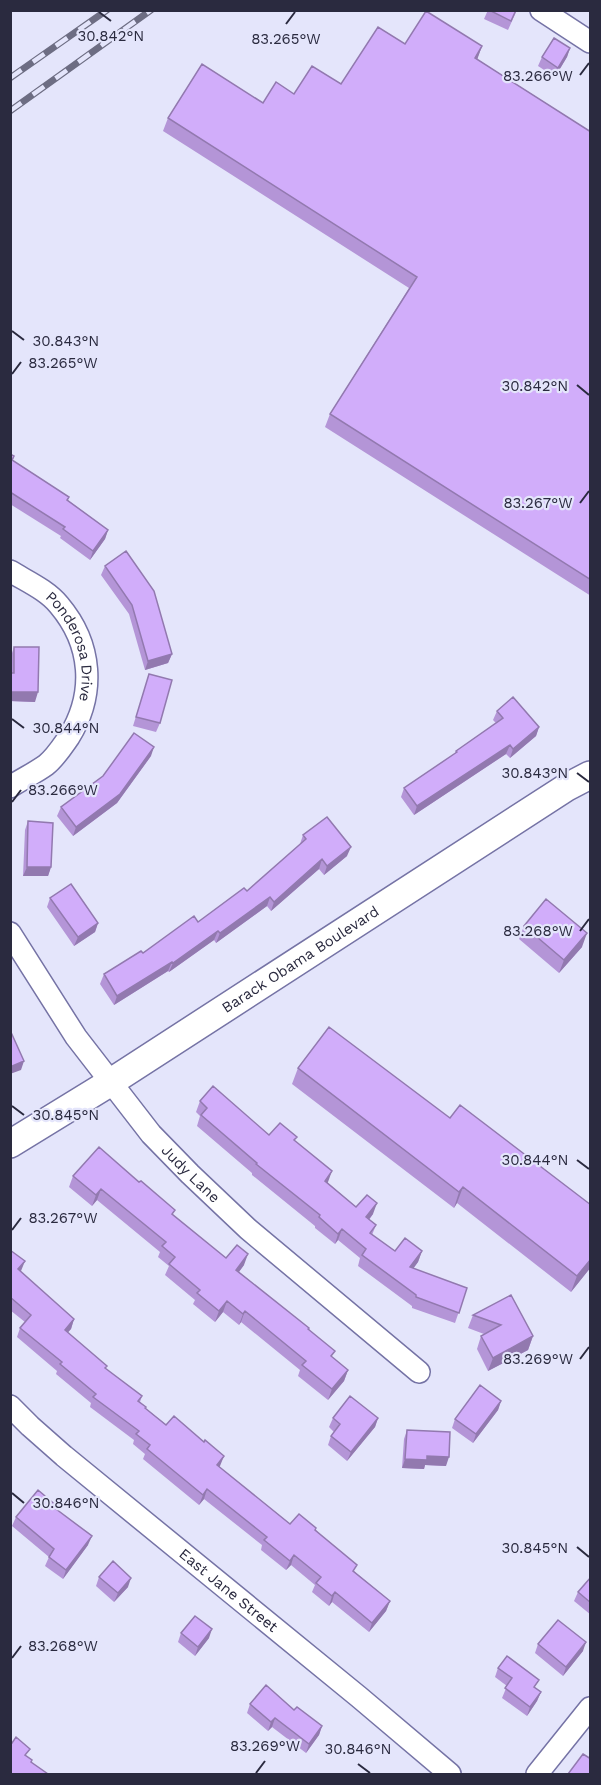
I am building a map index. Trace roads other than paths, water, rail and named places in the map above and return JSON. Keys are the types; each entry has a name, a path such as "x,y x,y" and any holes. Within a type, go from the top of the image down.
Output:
{"main road":[{"name":"Barack Obama Boulevard","path":"10,1144 111,1082 567,788 591,775"}],"street":[{"path":"541,10 591,42"},
{"name":"Ponderosa Drive","path":"10,571 57,603 70,619 82,644 87,665 86,685 77,723 63,745 46,765 10,787"},
{"name":"Judy Lane","path":"10,933 76,1037 152,1134 248,1229 419,1372"},
{"name":"East Jane Street","path":"10,1406 64,1456 450,1774"},
{"path":"537,1774 591,1708"}],"railway":[{"path":"10,78 107,10"},
{"path":"10,111 151,10"}]}
